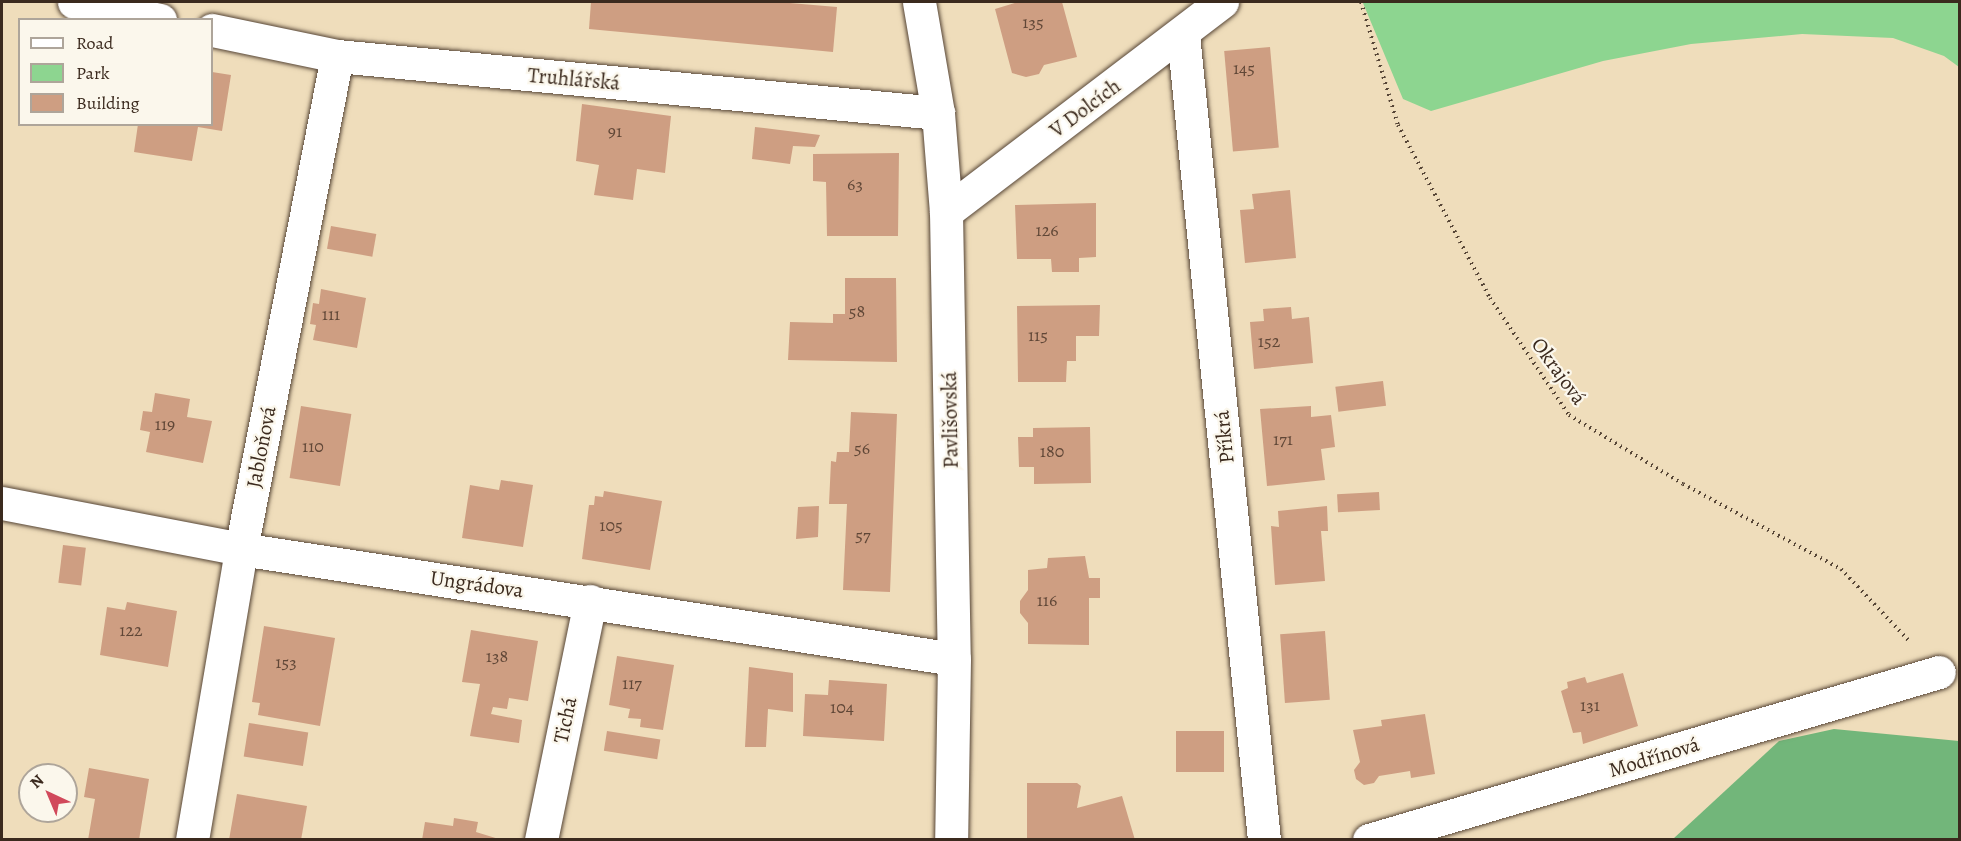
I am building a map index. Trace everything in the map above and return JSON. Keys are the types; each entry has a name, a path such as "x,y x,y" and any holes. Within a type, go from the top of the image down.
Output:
{"street":[{"path":"74,2 150,18"},
{"name":"Pavlišovská","path":"919,2 939,113 946,212 954,659 951,840"},
{"name":"V Dolcích","path":"946,212 1183,34 1222,2"},
{"name":"Truhlářská","path":"213,30 337,56 939,113"},
{"name":"Příkrá","path":"1183,34 1264,840"},
{"name":"Jabloňová","path":"192,840 241,549 337,56"},
{"name":"Ungrádova","path":"2,503 241,549 590,600 954,659"},
{"name":"Tichá","path":"541,840 590,600"},
{"name":"Modřínová","path":"1369,840 1939,672"}],"path":[{"name":"Okrajová","path":"1361,2 1398,124 1490,298 1569,415 1683,484 1841,569 1939,672"}],"green space":[{"path":"1960,2 1959,67 1944,56 1893,38 1802,34 1691,44 1603,61 1431,111 1403,99 1363,3"},
{"path":"1834,729 1959,741 1959,839 1673,839 1779,741"}],"building":[{"path":"591,2 778,2 837,7 833,52 589,29"},
{"path":"1018,2 1062,2 1077,57 1044,65 1039,74 1026,77 1012,73 995,9"},
{"path":"1270,47 1279,148 1233,152 1224,51"},
{"path":"213,72 231,75 222,131 198,127 192,161 134,152 138,126 213,126"},
{"path":"582,104 671,116 665,173 637,169 633,200 594,195 599,165 576,161"},
{"path":"755,127 820,135 815,147 793,146 790,164 752,159"},
{"path":"899,153 898,236 827,236 826,182 813,181 813,154"},
{"path":"1290,190 1296,258 1245,263 1240,210 1254,209 1252,194"},
{"path":"1096,203 1096,257 1079,258 1079,272 1052,272 1051,259 1017,259 1015,205"},
{"path":"331,226 376,234 372,257 327,249"},
{"path":"845,278 896,278 897,362 788,360 790,322 833,323 833,314 845,314"},
{"path":"321,289 366,298 357,348 313,340 316,325 310,324 313,303 319,304"},
{"path":"1100,305 1099,336 1076,336 1076,361 1067,361 1066,382 1018,382 1017,306"},
{"path":"1291,307 1292,319 1309,317 1313,363 1254,369 1250,322 1264,321 1263,309"},
{"path":"1383,381 1386,406 1338,412 1335,387"},
{"path":"155,393 190,399 187,417 212,421 203,463 146,452 150,432 140,430 143,411 152,412"},
{"path":"301,406 351,414 340,486 290,478"},
{"path":"1311,406 1311,417 1331,415 1335,447 1321,449 1325,480 1267,486 1260,409"},
{"path":"851,412 897,414 890,592 843,590 847,504 829,504 831,461 836,462 837,452 849,452"},
{"path":"1090,427 1091,483 1034,484 1034,467 1019,467 1018,437 1033,437 1033,428"},
{"path":"501,480 533,485 523,547 462,538 470,485 499,490"},
{"path":"604,491 662,501 650,570 582,559 589,505 594,505 595,496 603,497"},
{"path":"1379,492 1380,510 1338,512 1337,494"},
{"path":"819,506 818,537 796,539 798,507"},
{"path":"1327,506 1328,531 1321,531 1325,581 1275,585 1271,526 1279,527 1278,511"},
{"path":"63,545 86,548 81,586 58,583"},
{"path":"1085,556 1089,578 1100,578 1100,598 1089,598 1089,645 1028,644 1028,623 1020,613 1020,601 1028,590 1028,570 1047,568 1048,558"},
{"path":"127,602 177,611 168,667 100,655 107,607 125,610"},
{"path":"264,626 335,638 320,726 258,715 260,703 252,702"},
{"path":"471,630 538,641 528,701 509,698 507,709 493,707 491,714 522,720 519,743 470,736 480,684 462,682"},
{"path":"1325,631 1330,700 1285,703 1280,634"},
{"path":"617,656 674,665 663,730 640,727 641,719 628,718 630,709 609,705"},
{"path":"749,667 793,673 793,712 768,709 766,747 745,747"},
{"path":"1623,673 1638,726 1583,744 1581,732 1573,733 1561,691 1568,688 1567,682 1585,677 1587,683"},
{"path":"829,680 887,684 884,741 803,736 805,694 828,695"},
{"path":"1425,714 1435,774 1411,778 1410,771 1379,776 1374,783 1364,785 1356,779 1354,770 1360,762 1353,730 1382,726 1381,720"},
{"path":"249,723 308,732 303,766 244,757"},
{"path":"607,731 660,739 657,759 604,751"},
{"path":"1176,731 1224,731 1224,772 1176,772"},
{"path":"89,768 149,779 139,840 88,840 95,799 84,797"},
{"path":"1027,783 1077,783 1081,786 1077,808 1122,796 1135,840 1027,840"},
{"path":"237,794 307,806 301,840 229,840"},
{"path":"454,818 478,822 476,832 502,840 422,840 425,822 453,826"}]}
